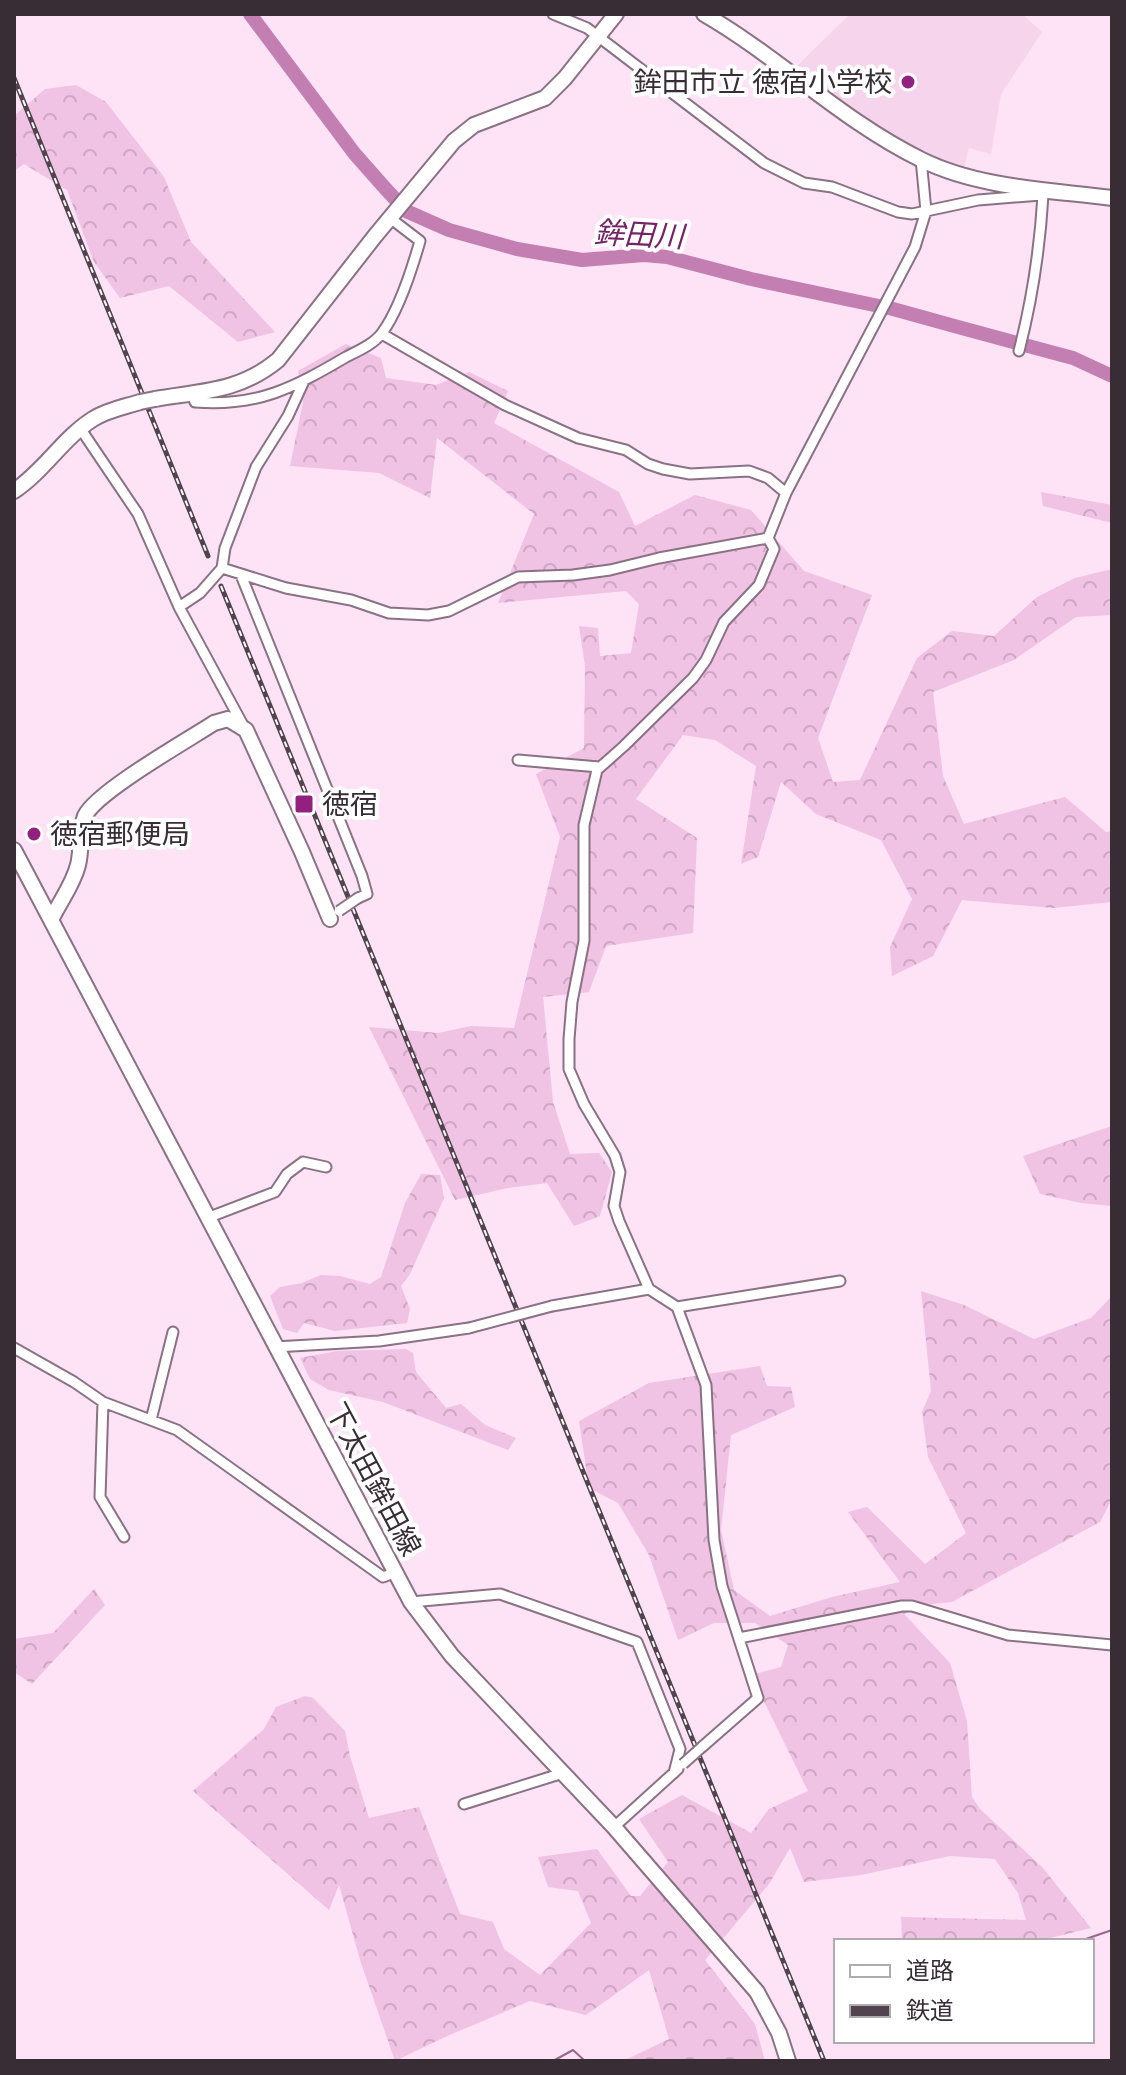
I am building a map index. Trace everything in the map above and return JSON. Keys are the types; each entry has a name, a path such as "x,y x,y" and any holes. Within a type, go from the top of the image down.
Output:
{"street":[{"path":"553,14 587,28 764,163 804,183 832,187 898,212 912,214 978,200 1071,193"},
{"path":"14,491 42,468 80,428 102,414 140,402 228,388 262,373 278,360 466,130 545,98 616,14"},
{"path":"704,14 736,34 839,111 921,159 965,175 1112,198"},
{"path":"768,538 786,493 915,247 926,211 921,159"},
{"path":"1019,351 1041,237 1043,195"},
{"path":"191,393 195,402 235,404 263,398 304,381 369,345 382,334 414,267 420,241 393,216"},
{"path":"382,334 471,387 578,438 626,450 648,464 663,469 690,474 749,471 768,478 786,493"},
{"path":"179,607 200,593 222,568 225,548 256,467 288,416 304,381"},
{"path":"80,428 138,514 179,607 246,730 334,915 367,894 241,575"},
{"path":"222,568 286,588 351,600 389,613 428,615 449,611 518,577 610,570 768,538"},
{"path":"614,1827 758,1698 722,1586 714,1540 706,1385 677,1307 649,1289 614,1206 620,1172 615,1156 584,1104 569,1069 572,1002 584,941 584,825 599,767 693,678 706,660 724,622 763,578 774,549 768,538"},
{"path":"51,920 73,882 86,815 101,797 214,723 228,719 246,730"},
{"path":"518,760 599,767"},
{"name":"下太田鉾田線","path":"14,850 411,1602 452,1656 614,1827 757,1992 779,2033 788,2061"},
{"path":"207,1218 275,1192 287,1174 303,1162 326,1167"},
{"path":"677,1307 840,1281"},
{"path":"275,1347 379,1341 469,1328 552,1306 649,1289"},
{"path":"151,1420 173,1332"},
{"path":"14,1348 103,1402 177,1430 383,1577 394,1573"},
{"path":"103,1402 100,1497 124,1537"},
{"path":"411,1602 500,1594 637,1642 680,1749 674,1773"},
{"path":"739,1638 912,1606 1008,1635 1112,1645"},
{"path":"464,1804 563,1773"}],"shaded area":[{"name":"鉾田市立 徳宿小学校","path":"850,14 1022,14 1042,32 1001,94 991,154 969,148 963,171 925,158 841,108 793,70"}],"green space":[{"path":"76,85 106,102 164,177 191,242 275,332 238,342 169,286 120,298 94,262 67,190 24,164 14,171 14,116 45,89"},
{"path":"346,344 381,358 386,378 436,385 469,372 508,391 494,423 619,492 635,526 695,495 751,510 804,571 872,595 818,738 833,782 860,780 917,658 952,631 994,636 1037,597 1075,578 1112,569 1112,615 1076,617 1014,660 933,692 943,776 964,824 1065,797 1106,832 1112,831 1112,902 1053,908 962,900 933,956 892,976 890,947 912,899 881,840 816,814 781,782 758,857 741,864 756,766 715,740 683,735 636,799 697,838 693,933 606,946 589,992 543,997 553,1102 570,1154 599,1153 612,1172 600,1216 574,1226 547,1183 455,1200 369,1027 438,1033 471,1026 514,1028 560,837 536,774 584,748 585,666 579,626 598,628 600,656 631,653 639,604 626,591 498,603 534,514 437,438 430,498 379,473 290,466 303,403 298,371"},
{"path":"1041,492 1112,505 1112,523 1043,506"},
{"path":"1112,1126 1112,1206 1040,1194 1023,1156"},
{"path":"421,1174 440,1175 444,1198 410,1274 401,1286 410,1309 407,1323 335,1331 304,1323 297,1333 283,1329 270,1296 280,1287 321,1275 340,1276 370,1284 381,1277 405,1203"},
{"path":"921,1291 964,1305 1034,1339 1091,1318 1112,1296 1112,1499 1100,1522 952,1602 932,1604 904,1614 950,1663 967,1721 972,1797 980,1809 1042,1867 1091,1928 1046,1939 902,1939 901,1917 1026,1920 1018,1893 995,1859 950,1856 861,1875 804,1882 790,1848 769,1884 705,1960 755,2024 765,2061 623,2061 669,2039 649,1970 586,2015 530,2001 395,2061 361,1963 339,1885 329,1910 193,1791 264,1729 276,1707 305,1696 313,1698 345,1731 369,1818 419,1807 460,1914 493,1922 504,1949 540,1975 591,1923 578,1891 548,1887 538,1857 597,1849 631,1896 640,1896 668,1862 639,1819 682,1795 751,1833 769,1809 808,1791 751,1675 781,1667 788,1645 755,1623 714,1623 678,1640 649,1555 618,1503 589,1488 579,1421 649,1383 760,1366 767,1386 791,1387 795,1407 731,1435 721,1530 734,1590 770,1616 832,1597 900,1582 848,1512 867,1507 925,1564 966,1533 928,1457 922,1412 931,1391"},
{"path":"406,1349 413,1353 416,1372 446,1408 461,1404 485,1425 516,1438 508,1450 383,1402 329,1390 310,1379 300,1358 337,1351"},
{"path":"94,1589 105,1605 32,1684 14,1672 14,1639 53,1633"}],"waterway":[{"name":"鉾田川","path":"250,14 354,153 406,211 449,230 517,249 582,260 644,255 667,257 751,279 893,309 1073,358 1112,376"},
{"path":"1086,1939 1112,1930"},
{"path":"553,2061 573,2050 585,2061"}],"railway":[{"path":"14,78 208,556"},
{"path":"221,586 824,2061"}],"place":[{"name":"鉾田市立 徳宿小学校","path":"908,82"},
{"name":"徳宿","path":"304,804"},
{"name":"徳宿郵便局","path":"34,834"}]}
